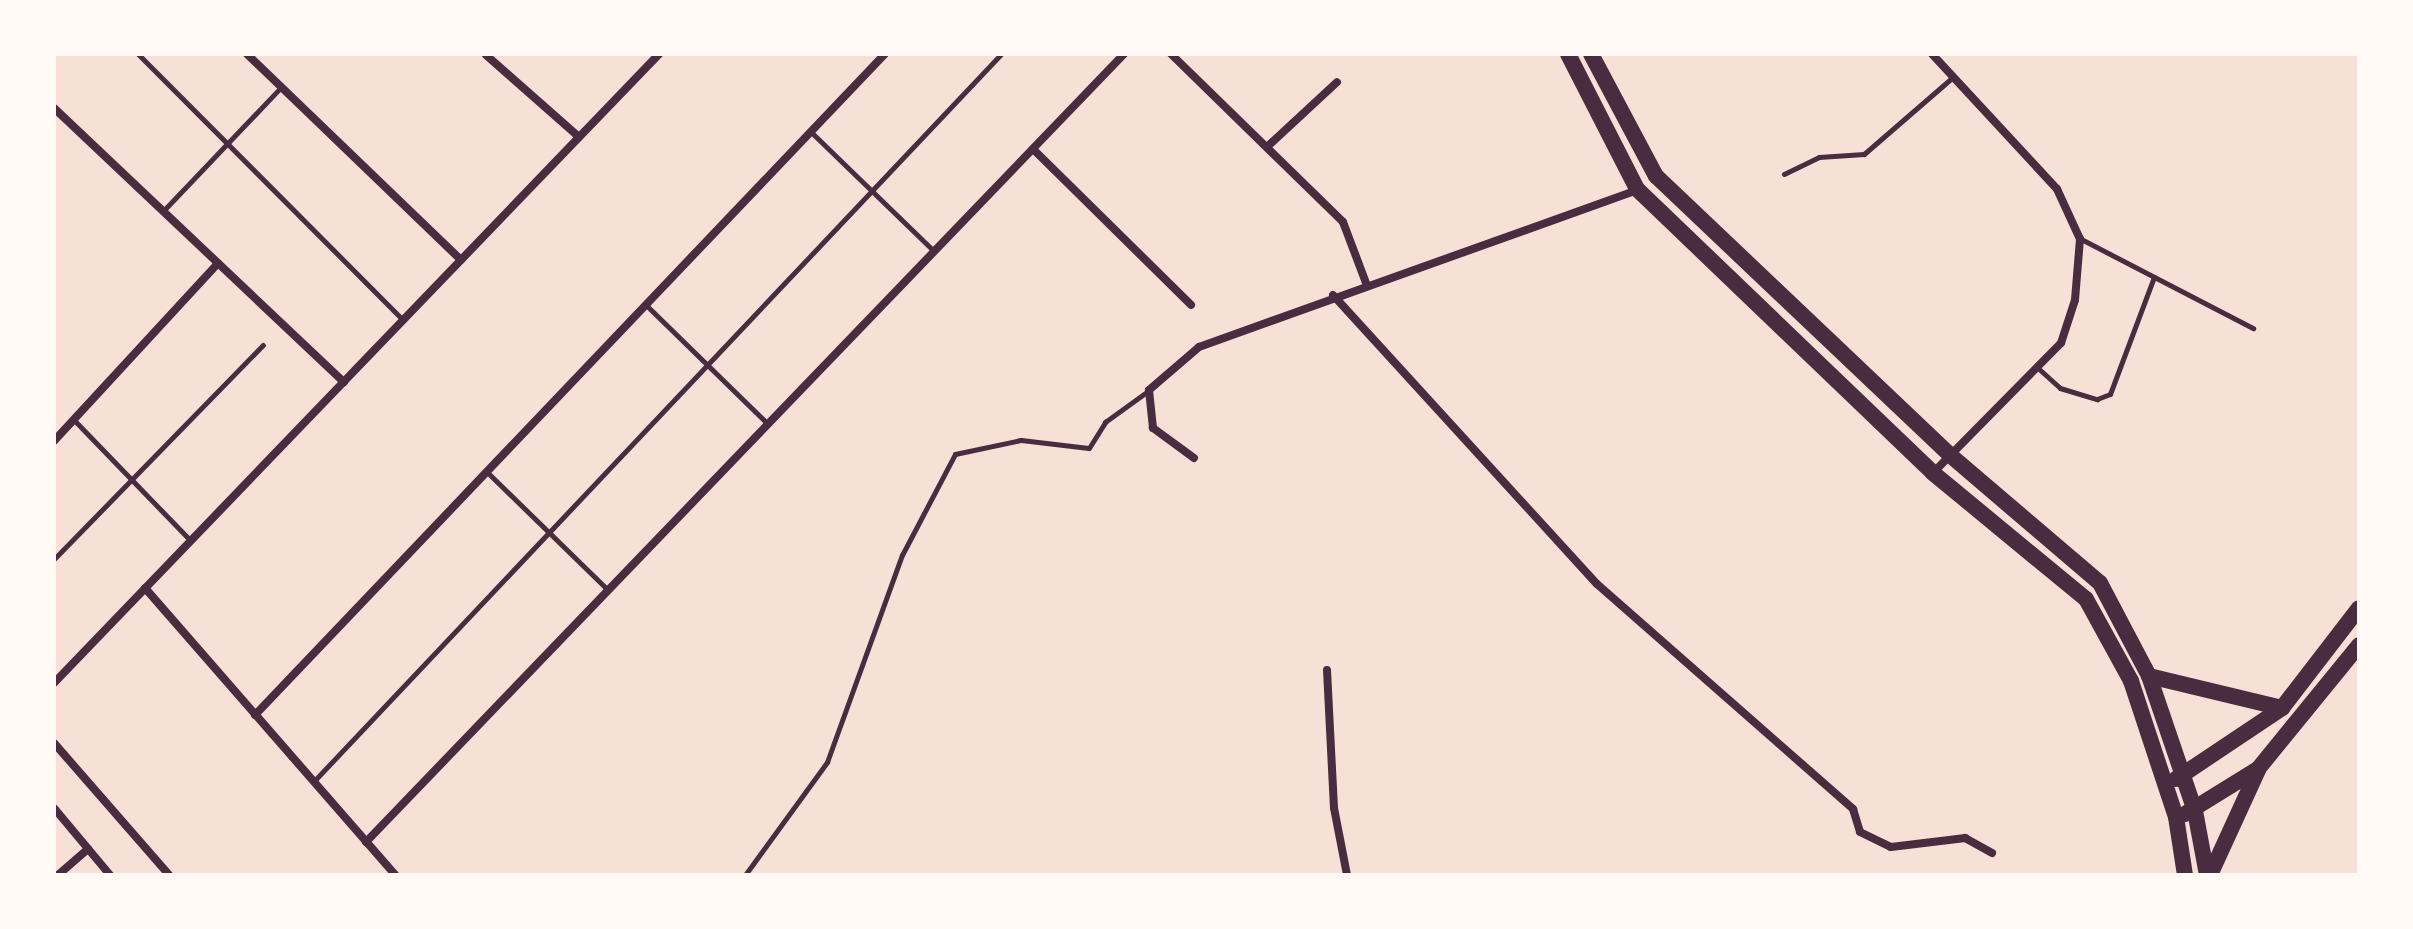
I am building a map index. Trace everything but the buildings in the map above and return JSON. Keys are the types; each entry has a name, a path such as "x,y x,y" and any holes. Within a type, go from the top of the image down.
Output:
{"main road":[{"path":"1568,54 1637,189 1933,473 2086,599 2131,681 2176,817 2185,875"},
{"path":"1591,54 1656,176 1950,455 2100,583 2149,676 2195,811 2208,875"},
{"path":"2166,782 2184,776 2282,708 2359,608"},
{"path":"2208,875 2258,769 2359,645"},
{"path":"2149,676 2282,708"},
{"path":"2176,817 2195,811 2258,769"}],"street":[{"path":"247,54 461,260"},
{"path":"54,682 659,54"},
{"path":"255,715 885,54"},
{"path":"366,842 1124,54"},
{"path":"1171,54 1343,222 1366,283"},
{"path":"1932,54 2057,189 2080,239 2070,321 2039,369 1933,473"},
{"path":"486,55 579,137"},
{"path":"1268,146 1337,82"},
{"path":"54,108 344,382"},
{"path":"1033,149 1191,305"},
{"path":"1194,458 1153,428 1149,390 1231,330 1637,189"},
{"path":"54,441 218,263"},
{"path":"1333,295 1597,584 1853,809 1860,832 1891,847 1965,838 1992,853"},
{"path":"145,588 395,875"},
{"path":"1327,670 1334,808 1347,875"},
{"path":"54,743 169,875"},
{"path":"54,808 110,875"},
{"path":"58,875 88,849"}],"lane":[{"path":"138,54 403,320"},
{"path":"314,781 1001,54"},
{"path":"1784,174 1819,157 1864,154 1953,77"},
{"path":"163,211 281,87"},
{"path":"811,132 934,251"},
{"path":"2080,239 2253,328"},
{"path":"2039,369 2060,388 2097,399 2110,394 2154,277"},
{"path":"646,305 768,424"},
{"path":"54,559 263,345"},
{"path":"745,875 827,762 902,555 955,454 1021,440 1089,448 1105,422 1149,390"},
{"path":"74,420 191,541"},
{"path":"487,472 608,590"}]}
